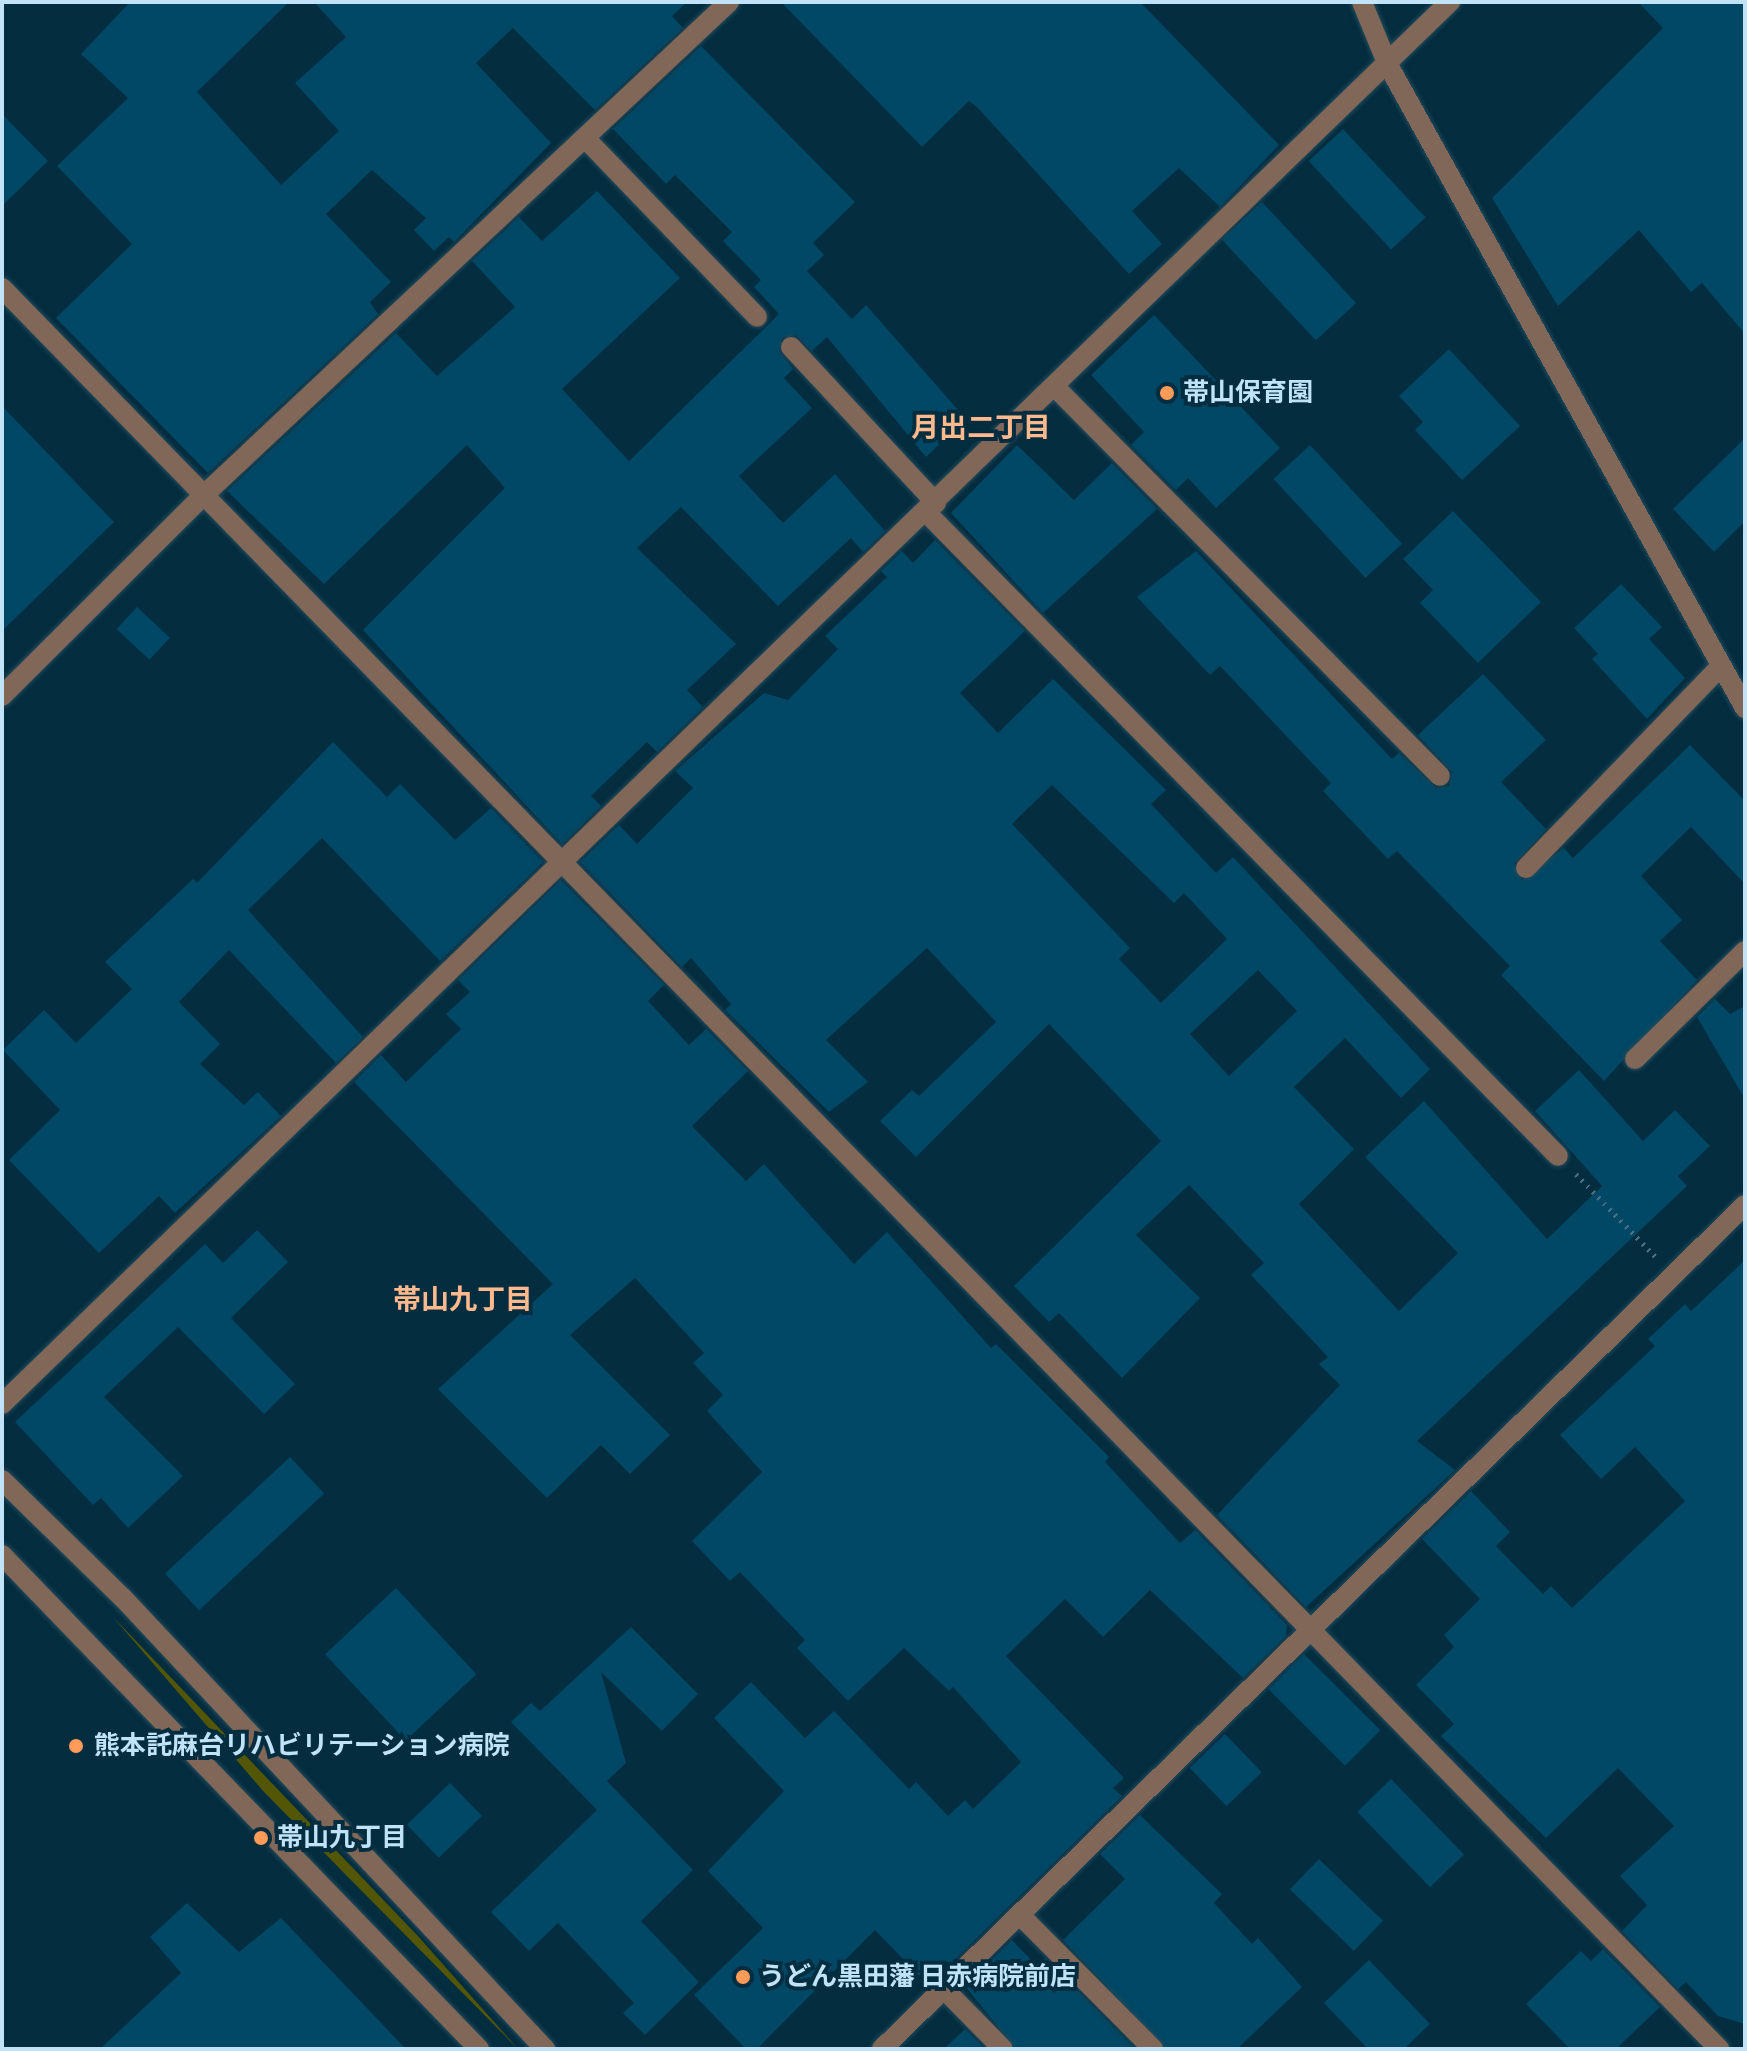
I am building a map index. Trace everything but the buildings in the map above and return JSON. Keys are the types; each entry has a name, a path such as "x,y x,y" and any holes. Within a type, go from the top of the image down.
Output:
{"street":[{"path":"2,696 204,495 729,2"},
{"path":"1362,2 1387,63 1745,708"},
{"path":"2,1404 1450,2"},
{"path":"585,138 757,317"},
{"path":"2,288 1719,2049"},
{"path":"791,347 931,507 1558,1156"},
{"path":"1055,387 1440,776"},
{"path":"1526,868 1720,667"},
{"path":"1635,1059 1745,951"},
{"path":"882,2049 1312,1633 1745,1205"},
{"path":"2,1480 123,1598 545,2049"},
{"path":"2,1555 479,2049"},
{"path":"1020,1915 1153,2049"},
{"path":"944,1989 1003,2049"}],"path":[{"path":"1558,1156 1674,1275"}],"shaded area":[{"path":"113,1617 417,1935 518,2049 264,1792"}],"place":[{"name":"帯山保育園","path":"1167,393"},
{"name":"熊本託麻台リハビリテーション病院","path":"76,1746"},
{"name":"帯山九丁目","path":"261,1838"},
{"name":"うどん黒田藩 日赤病院前店","path":"743,1977"}],"district":[{"name":"月出二丁目","path":"981,428"},
{"name":"帯山九丁目","path":"463,1300"}]}
